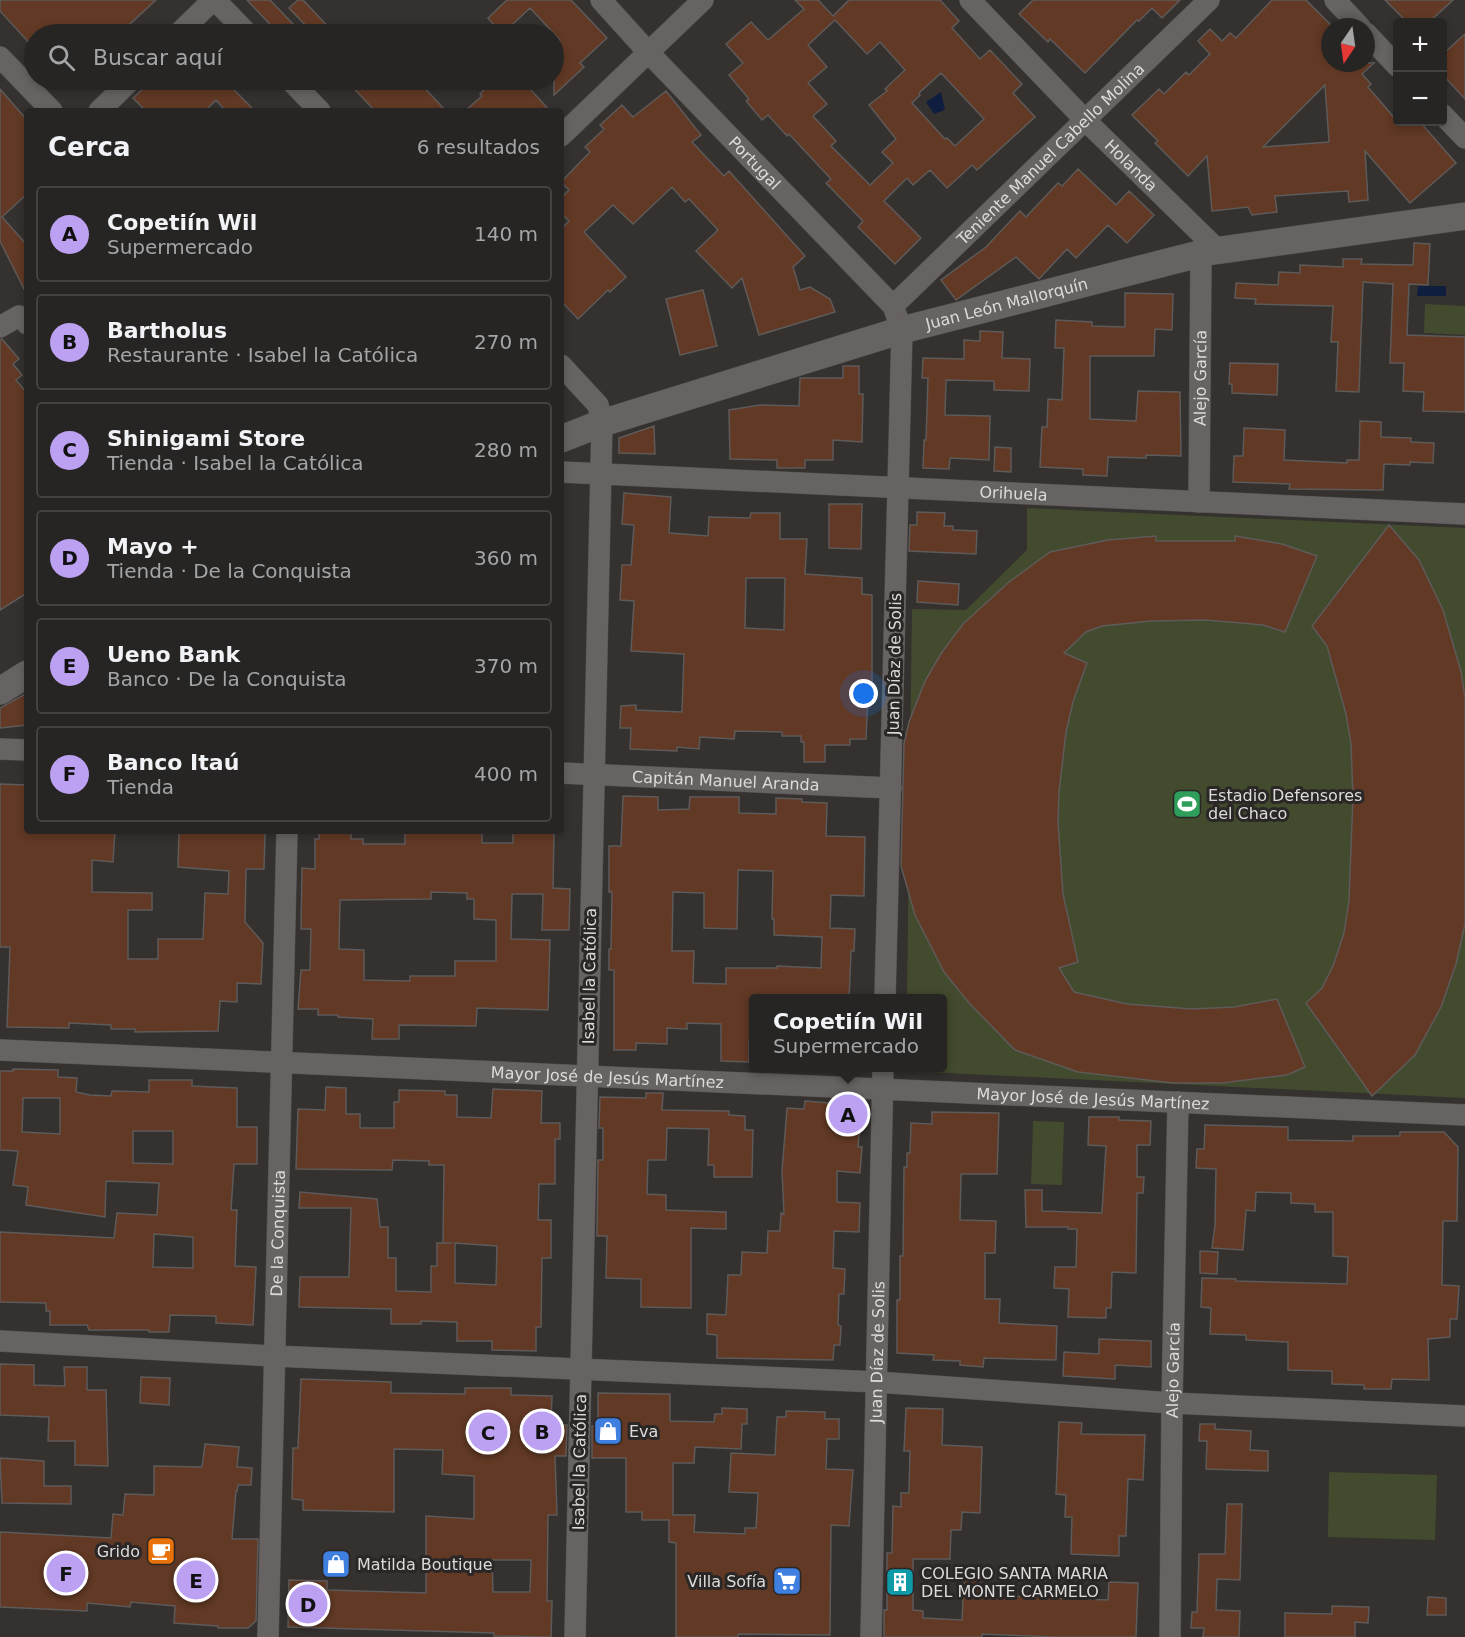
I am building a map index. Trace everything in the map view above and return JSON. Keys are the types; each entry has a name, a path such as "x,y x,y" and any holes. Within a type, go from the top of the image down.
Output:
{"street":[{"path":"189,24 214,0 238,24"},
{"name":"Portugal","path":"601,0 897,318"},
{"path":"564,133 703,0"},
{"name":"Holanda","path":"970,0 1210,252"},
{"name":"Teniente Manuel Cabello Molina","path":"897,318 1085,120 1209,0"},
{"path":"1335,0 1352,18"},
{"path":"1375,43 1393,62"},
{"path":"0,57 24,82"},
{"path":"32,90 49,108"},
{"path":"102,108 121,90"},
{"path":"300,90 317,108"},
{"path":"1447,118 1465,138"},
{"name":"Juan León Mallorquín","path":"564,438 897,318 1210,252 1465,216"},
{"name":"Alejo García","path":"1199,502 1210,252"},
{"path":"0,327 19,316 24,320"},
{"name":"Juan Díaz de Solis","path":"885,994 898,488 897,318"},
{"path":"564,368 598,405 602,423"},
{"name":"Isabel la Católica","path":"575,1637 602,423"},
{"name":"Orihuela","path":"564,472 1465,514"},
{"path":"0,691 24,676"},
{"path":"0,749 24,750"},
{"name":"Capitán Manuel Aranda","path":"564,773 891,788"},
{"name":"De la Conquista","path":"268,1637 287,834"},
{"name":"Mayor José de Jesús Martínez","path":"0,1050 1465,1115"},
{"name":"Juan Díaz de Solis","path":"871,1637 883,1072"},
{"name":"Alejo García","path":"1170,1637 1178,1102"},
{"path":"0,1341 274,1356 877,1382 1172,1403 1465,1416"}],"green space":[{"path":"1425,304 1465,306 1465,335 1424,333"},
{"name":"Estadio Defensores del Chaco","path":"1027,508 1465,528 1465,1098 927,1072 947,1072 947,994 907,994 912,609 966,610 1027,550"},
{"path":"1033,1121 1064,1122 1062,1185 1031,1184"},
{"path":"1329,1472 1437,1475 1435,1540 1328,1537"}],"water":[{"path":"941,92 945,110 934,114 926,102"},
{"path":"1418,286 1446,286 1446,296 1417,296"}],"building":[{"path":"0,0 156,0 130,24 24,24 24,37 0,11"},
{"path":"247,0 270,0 293,24 270,24"},
{"path":"298,0 303,0 326,24 304,24 289,8"},
{"path":"507,0 571,0 607,38 580,63 584,67 564,86 564,24 545,24 530,8 513,24 493,24 488,18"},
{"path":"795,0 818,0 833,16 849,0 940,0 959,21 952,28 980,59 990,50 1022,84 1013,93 1035,117 977,170 972,165 947,188 930,170 913,185 907,178 884,201 921,238 895,264 858,227 863,221 826,183 831,179 768,115 762,120 746,101 749,99 729,75 743,63 726,44 751,22 768,40 804,9","holes":["835,20 867,54 880,42 905,70 885,89 887,91 869,105 896,139 882,152 893,163 870,185 831,146 836,141 813,116 827,104 808,83 827,67 808,45","941,73 984,119 955,146 947,138 945,139 912,103 920,95 919,93"]},
{"path":"1033,0 1180,0 1162,18 1152,8 1139,21 1137,20 1085,73 1050,39 1048,42 1019,14"},
{"path":"1272,0 1306,0 1324,18 1321,18 1321,72 1364,72 1362,74 1371,84 1368,87 1393,116 1393,126 1424,126 1456,163 1410,203 1365,151 1368,200 1349,202 1348,191 1331,192 1275,196 1277,212 1252,215 1248,207 1212,211 1207,156 1188,176 1155,143 1158,141 1132,115 1159,89 1164,94 1186,72 1189,75 1210,54 1198,41 1210,29 1222,41 1230,33 1236,38","holes":["1325,85 1329,142 1263,147"]},
{"path":"1385,0 1453,0 1433,18 1403,18"},
{"path":"1465,34 1465,99 1447,79 1447,50"},
{"path":"0,89 24,117 24,197 2,217 24,242 24,289 0,241"},
{"path":"142,90 234,90 252,108 223,108 216,100 208,108 143,108 133,98"},
{"path":"355,90 426,90 443,108 372,108"},
{"path":"484,90 531,90 547,108 468,108 482,96 480,94"},
{"path":"666,91 701,135 692,142 724,176 729,171 805,256 793,267 800,290 810,287 830,299 835,312 759,335 742,278 732,288 696,251 718,230 689,199 685,202 672,187 633,224 613,205 584,232 626,277 610,292 608,290 578,319 564,304 564,226 569,221 564,216 564,195 569,190 564,185 564,179 590,152 585,147 604,129 600,125 622,105 633,117"},
{"path":"1078,169 1116,205 1129,191 1154,215 1127,243 1108,225 1076,258 1067,249 1039,279 1016,257 956,300 941,280 986,247 1020,211 1026,217 1058,183 1062,186"},
{"path":"1414,243 1430,244 1428,285 1409,284 1407,335 1465,337 1465,412 1423,411 1424,392 1403,391 1404,363 1390,363 1393,284 1363,282 1359,392 1336,391 1338,342 1331,342 1333,306 1255,304 1256,299 1235,298 1236,283 1278,285 1279,272 1300,273 1300,265 1343,267 1343,259 1362,259 1361,264 1413,265"},
{"path":"703,290 717,346 680,355 666,299"},
{"path":"1125,293 1173,294 1172,330 1155,329 1154,356 1090,356 1090,419 1136,421 1138,391 1180,392 1181,456 1108,457 1107,476 1083,475 1083,469 1040,467 1042,427 1047,427 1048,399 1062,400 1064,348 1055,348 1056,320 1092,322 1092,326 1125,327"},
{"path":"980,331 1003,332 1002,358 1030,359 1029,391 994,390 994,381 946,380 945,415 990,416 989,460 950,458 949,469 923,468 928,378 922,378 923,358 964,359 964,340 980,341"},
{"path":"2,339 19,359 13,364 22,375 16,380 24,389 24,595 0,610 0,340"},
{"path":"1230,363 1278,364 1277,395 1232,393 1232,384 1229,384"},
{"path":"843,366 859,366 859,394 863,394 862,442 833,440 833,460 805,460 805,468 777,468 777,460 730,459 729,410 760,405 799,406 800,378 843,378"},
{"path":"1360,421 1381,422 1381,437 1411,438 1411,442 1434,443 1433,463 1384,464 1383,490 1289,489 1290,484 1233,482 1234,456 1243,456 1244,428 1285,430 1284,460 1347,463 1347,460 1359,460"},
{"path":"654,426 655,454 619,453 619,438"},
{"path":"995,447 1011,448 1011,472 994,471"},
{"path":"624,493 671,497 669,533 708,536 709,517 750,518 751,513 780,513 780,539 807,539 805,574 862,578 862,594 872,595 872,691 868,691 866,739 850,739 850,745 825,745 825,762 804,762 804,742 801,742 801,736 782,736 782,732 735,731 734,739 700,737 699,749 677,747 677,751 630,749 631,728 620,728 621,706 636,705 636,710 682,712 684,654 631,651 634,601 620,600 622,565 631,565 634,525 622,524","holes":["746,578 785,578 784,630 745,628"]},
{"path":"829,504 862,504 861,549 829,548"},
{"path":"917,512 945,513 944,526 953,526 953,530 977,531 976,554 909,551 910,525 917,525"},
{"path":"1389,525 1419,560 1443,610 1461,671 1465,698 1465,924 1456,964 1441,1007 1415,1055 1372,1096 1306,1003 1322,988 1333,966 1344,933 1349,900 1353,797 1351,744 1346,714 1327,646 1312,626"},
{"path":"1156,536 1156,541 1235,541 1235,536 1282,544 1317,556 1285,632 1263,625 1205,620 1151,621 1102,626 1086,632 1064,653 1087,663 1073,702 1066,732 1058,822 1063,894 1078,962 1059,968 1074,992 1127,1004 1192,1009 1234,1007 1277,999 1305,1067 1287,1075 1222,1083 1173,1083 1078,1072 1015,1050 970,1004 944,972 915,915 901,866 904,743 909,722 925,681 942,652 963,624 1009,582 1050,552 1108,540"},
{"path":"918,581 959,584 958,605 917,602"},
{"path":"24,695 24,725 0,728 0,708"},
{"path":"0,784 24,785 24,834 115,834 113,862 92,860 92,892 152,893 152,910 128,910 128,959 158,959 158,939 203,939 205,893 228,894 229,871 178,867 179,834 265,834 264,869 246,869 245,922 263,943 261,984 237,983 237,1002 220,1001 218,1031 135,1032 135,1029 111,1029 111,1025 69,1023 69,1028 7,1027 10,947 0,947"},
{"path":"623,796 658,797 658,810 689,809 690,797 739,797 739,813 776,814 776,798 827,803 826,836 865,837 864,896 831,895 830,928 855,929 854,951 851,951 849,994 749,994 749,1062 721,1061 721,1024 687,1023 687,1029 667,1028 667,1044 636,1043 636,1050 614,1050 614,970 609,970 612,892 609,892 609,846 621,846","holes":["738,870 773,871 772,919 774,919 774,935 822,937 821,968 777,966 777,968 726,968 726,984 693,983 694,951 672,951 673,892 704,893 704,928 737,929"]},
{"path":"319,834 351,834 351,839 363,839 363,844 405,844 405,834 482,834 482,843 513,843 513,834 554,834 553,888 570,889 569,930 542,930 543,894 512,894 511,939 550,940 548,1010 477,1008 476,1026 399,1025 399,1039 372,1039 373,1019 318,1015 318,1009 298,1009 301,970 310,970 311,929 301,929 302,868 315,869 315,839 319,839","holes":["431,892 467,893 467,899 474,899 474,919 496,920 496,961 455,961 455,976 410,976 410,981 364,980 364,950 339,949 340,900 431,899"]},
{"path":"13,1069 58,1070 58,1077 77,1078 76,1092 90,1095 111,1096 112,1091 149,1092 149,1080 192,1080 192,1086 237,1088 237,1127 257,1127 257,1164 234,1164 231,1210 237,1210 235,1266 256,1267 253,1325 216,1323 216,1316 170,1315 169,1332 89,1330 87,1325 50,1325 50,1311 46,1311 46,1303 0,1302 0,1232 114,1238 117,1213 157,1215 159,1183 106,1181 105,1217 26,1205 28,1187 13,1185 18,1151 0,1150 0,1071 13,1071","holes":["23,1098 60,1098 60,1134 22,1132","133,1131 173,1131 173,1164 133,1163","154,1234 193,1237 193,1268 153,1267"]},
{"path":"326,1087 346,1088 346,1114 360,1114 360,1128 394,1128 394,1102 399,1102 399,1090 445,1091 445,1095 457,1095 457,1117 491,1118 493,1089 542,1091 541,1123 560,1123 560,1139 555,1139 555,1184 539,1184 538,1220 551,1220 551,1258 542,1258 541,1327 536,1327 536,1351 492,1350 492,1341 457,1341 457,1322 421,1321 421,1324 391,1324 391,1309 299,1307 300,1277 349,1277 351,1208 299,1208 300,1192 377,1199 380,1227 388,1227 388,1258 396,1258 396,1291 431,1292 431,1266 437,1266 437,1243 443,1243 444,1165 429,1165 429,1161 393,1160 392,1170 296,1169 298,1109 325,1110","holes":["455,1243 497,1246 496,1285 455,1283"]},
{"path":"646,1093 663,1093 662,1110 729,1111 729,1115 745,1116 745,1130 753,1130 752,1177 714,1177 714,1165 708,1165 709,1129 667,1128 666,1160 648,1160 647,1194 666,1195 666,1210 726,1212 726,1229 691,1228 691,1308 641,1307 641,1279 606,1278 607,1236 597,1236 598,1160 603,1160 603,1128 599,1128 600,1097 646,1098"},
{"path":"805,1101 855,1105 861,1112 858,1147 862,1147 860,1173 837,1171 837,1202 860,1203 859,1232 834,1231 833,1268 845,1269 844,1294 839,1294 840,1345 834,1345 833,1360 717,1358 717,1335 707,1334 707,1314 726,1315 728,1275 741,1275 742,1252 767,1253 768,1231 780,1231 781,1213 784,1214 782,1171 787,1108 804,1109"},
{"path":"932,1112 999,1113 997,1174 961,1174 960,1220 996,1221 995,1253 985,1253 985,1299 1000,1299 999,1323 1057,1326 1056,1360 984,1358 983,1367 960,1365 960,1361 933,1360 934,1355 897,1353 897,1300 900,1300 900,1256 903,1256 904,1167 907,1167 907,1153 910,1153 911,1123 932,1124"},
{"path":"1089,1117 1119,1117 1119,1120 1151,1121 1150,1145 1137,1145 1137,1177 1144,1177 1143,1193 1137,1193 1136,1273 1112,1272 1111,1308 1106,1308 1106,1318 1068,1317 1069,1289 1054,1288 1055,1267 1076,1267 1077,1229 1026,1227 1025,1190 1042,1190 1042,1211 1102,1213 1106,1146 1088,1145"},
{"path":"1205,1125 1288,1127 1288,1140 1353,1141 1353,1136 1400,1136 1400,1132 1444,1132 1458,1147 1457,1221 1443,1221 1442,1285 1459,1286 1457,1319 1450,1319 1450,1337 1428,1339 1429,1380 1392,1379 1391,1389 1364,1389 1364,1385 1332,1384 1332,1371 1288,1370 1288,1342 1246,1340 1246,1335 1210,1334 1211,1308 1201,1307 1202,1278 1347,1284 1348,1257 1333,1256 1333,1212 1315,1212 1315,1204 1291,1203 1291,1193 1256,1192 1255,1211 1246,1210 1243,1250 1212,1248 1215,1225 1216,1169 1196,1168 1197,1149 1204,1149"},
{"path":"1200,1251 1218,1252 1217,1274 1200,1273"},
{"path":"1099,1339 1151,1341 1151,1367 1115,1365 1115,1379 1063,1376 1064,1352 1099,1354"},
{"path":"0,1364 34,1365 34,1385 65,1386 64,1367 87,1367 87,1390 106,1390 108,1466 75,1465 75,1441 48,1441 49,1417 0,1415"},
{"path":"141,1377 170,1378 169,1405 140,1403"},
{"path":"301,1379 391,1382 391,1393 465,1394 465,1388 511,1388 511,1395 552,1396 551,1422 562,1422 562,1425 567,1425 566,1456 555,1456 557,1515 548,1515 547,1601 552,1601 551,1637 494,1636 494,1633 288,1627 289,1580 327,1581 327,1590 426,1593 426,1516 474,1519 474,1476 442,1474 443,1450 394,1449 394,1512 303,1510 303,1500 292,1499 293,1448 298,1448","holes":["492,1560 531,1560 530,1592 493,1592"]},
{"path":"598,1393 670,1394 670,1421 714,1422 715,1414 722,1414 722,1408 747,1409 747,1424 742,1424 741,1449 695,1447 694,1463 673,1463 673,1515 695,1515 694,1532 745,1534 745,1528 756,1528 758,1493 729,1492 731,1453 775,1455 777,1417 786,1417 786,1411 825,1412 825,1419 839,1419 839,1439 827,1439 826,1469 853,1470 849,1526 831,1525 830,1635 738,1634 738,1637 676,1637 676,1543 669,1542 669,1520 642,1520 642,1512 626,1512 626,1458 592,1458 592,1426 598,1426"},
{"path":"906,1408 943,1409 942,1445 982,1447 980,1513 962,1512 961,1530 951,1530 950,1559 913,1559 913,1610 923,1611 923,1618 962,1620 964,1577 981,1577 980,1595 1108,1600 1109,1582 1138,1583 1136,1637 982,1634 982,1637 884,1637 884,1610 887,1610 887,1553 892,1553 893,1506 901,1507 901,1493 909,1493 910,1451 904,1451"},
{"path":"1059,1422 1082,1423 1081,1434 1145,1435 1143,1480 1128,1479 1126,1536 1119,1536 1119,1556 1071,1554 1072,1517 1065,1517 1066,1495 1056,1494"},
{"path":"1200,1424 1215,1424 1215,1429 1251,1431 1250,1450 1268,1451 1268,1471 1206,1469 1207,1441 1199,1441"},
{"path":"205,1444 239,1447 237,1467 252,1468 251,1485 238,1485 236,1491 232,1539 258,1539 256,1621 248,1628 218,1628 218,1626 174,1623 175,1606 131,1602 130,1607 87,1603 87,1611 0,1607 0,1532 111,1538 113,1514 123,1515 125,1494 154,1495 154,1466 202,1467"},
{"path":"0,1458 44,1461 44,1486 71,1486 71,1504 2,1503"},
{"path":"1227,1504 1242,1504 1240,1580 1217,1579 1216,1610 1240,1611 1239,1637 1203,1637 1204,1628 1191,1628 1192,1612 1197,1612 1199,1554 1225,1554"},
{"path":"1428,1597 1446,1598 1446,1615 1427,1615"},
{"path":"1332,1606 1369,1607 1368,1623 1355,1622 1355,1637 1285,1637 1285,1613 1332,1614"}],"place":[{"name":"Estadio Defensores del Chaco","path":"1187,804"},
{"name":"Copetiín Wil","path":"848,1114"},
{"name":"Bartholus","path":"542,1431"},
{"name":"Eva","path":"608,1431"},
{"name":"Shinigami Store","path":"488,1432"},
{"name":"Grido","path":"161,1551"},
{"name":"Matilda Boutique","path":"336,1564"},
{"name":"Banco Itaú","path":"66,1573"},
{"name":"Ueno Bank","path":"196,1580"},
{"name":"Villa Sofía","path":"787,1581"},
{"name":"COLEGIO SANTA MARIA DEL MONTE CARMELO","path":"900,1582"},
{"name":"Mayo +","path":"308,1604"}]}
